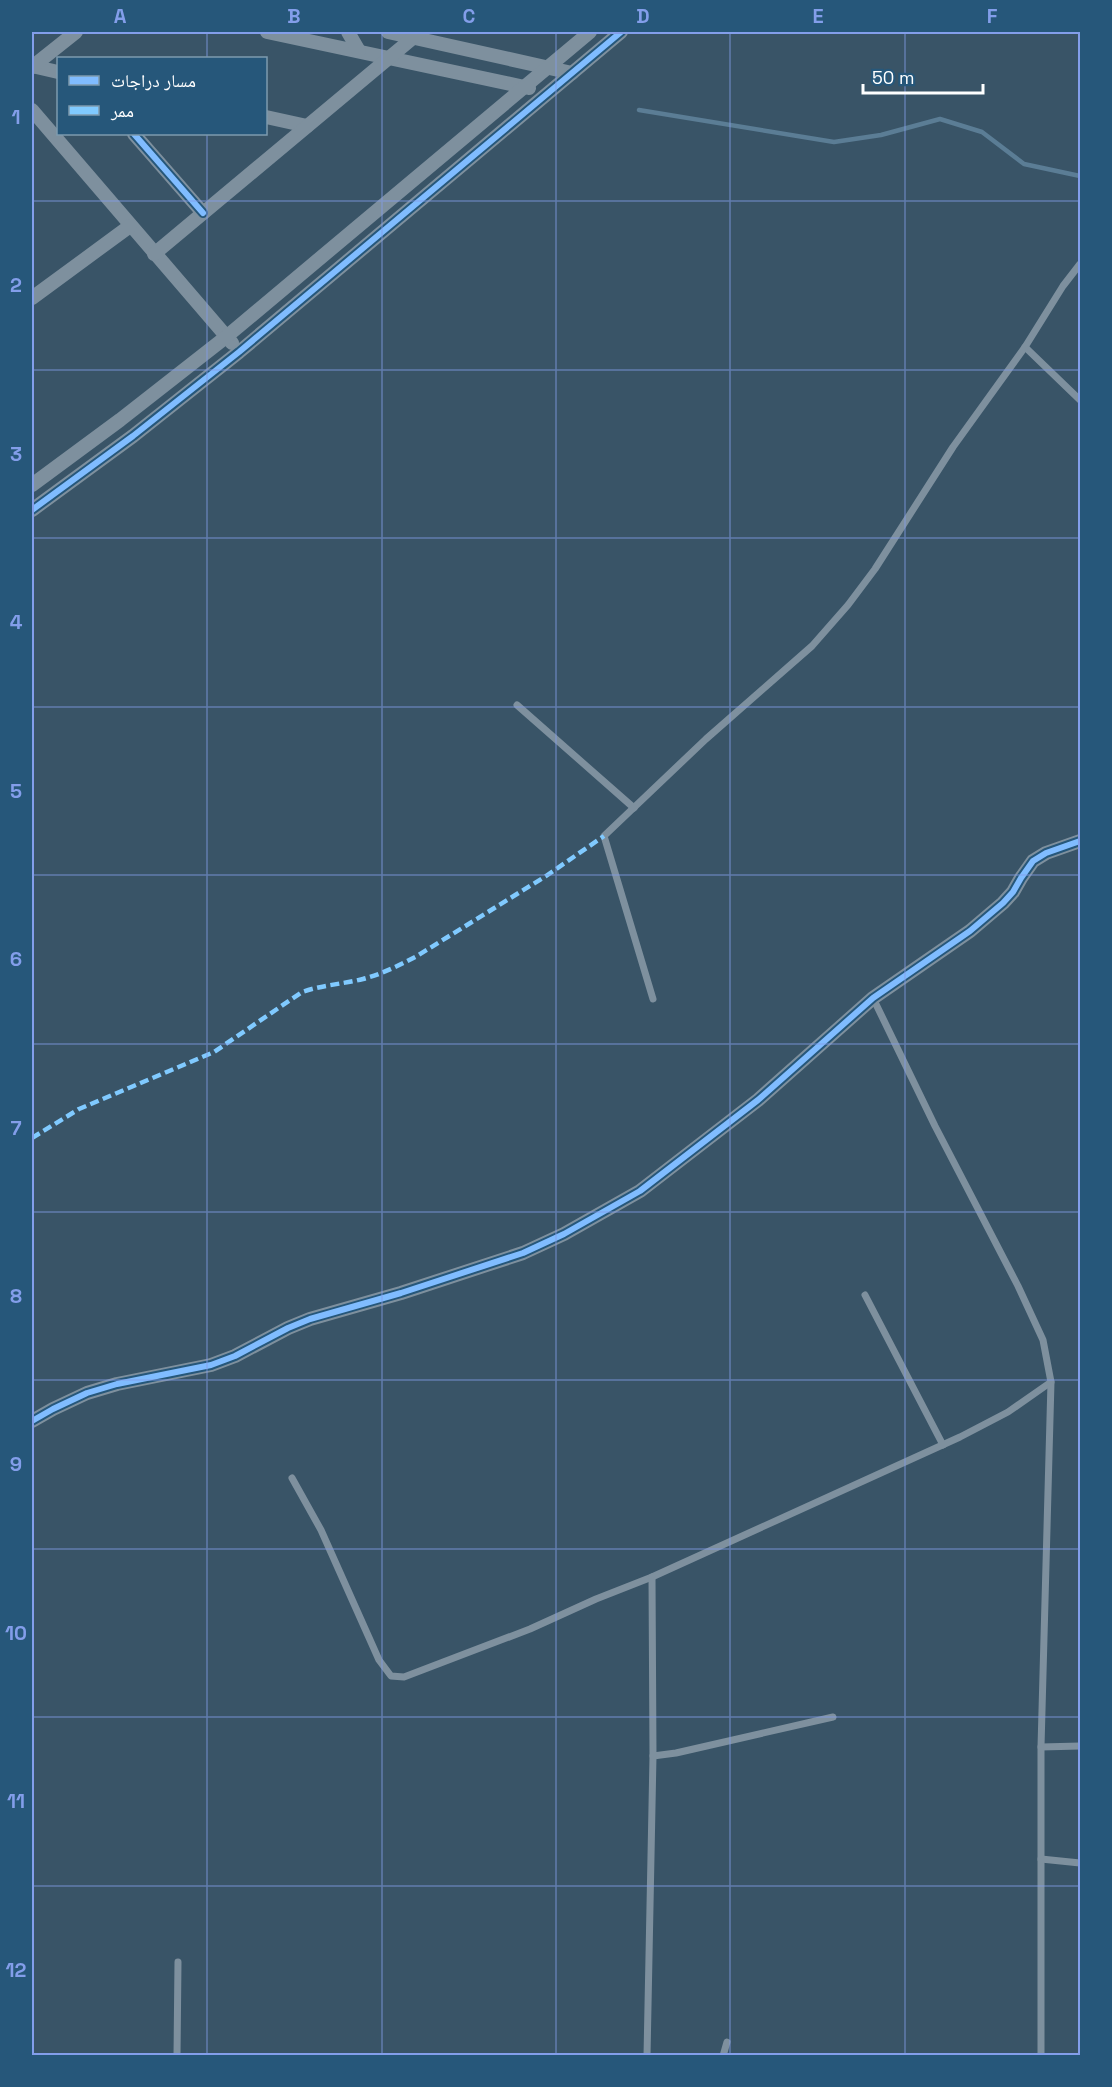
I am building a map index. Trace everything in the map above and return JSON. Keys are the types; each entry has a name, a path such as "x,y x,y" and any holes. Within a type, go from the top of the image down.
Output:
{"street":[{"path":"32,66 76,32"},
{"path":"267,32 548,92"},
{"path":"348,32 359,51"},
{"path":"388,32 416,34 572,72"},
{"path":"32,485 226,337 590,32"},
{"path":"34,503 133,436 239,352 621,32"},
{"path":"154,254 416,34"},
{"path":"32,66 57,72"},
{"path":"32,111 239,352"},
{"path":"267,117 307,126"},
{"path":"135,135 203,213"},
{"path":"32,298 130,226"},
{"path":"32,1421 53,1408 87,1393 117,1384 211,1365 235,1356 310,1319 401,1293 513,1256 564,1234 640,1191 758,1100 873,998 970,931 1003,903 1033,861 1046,853 1080,841"}],"lane":[{"path":"653,999 604,836 706,739 812,646 842,613 875,569 953,447 1025,347 1063,286 1080,264"},
{"path":"1025,347 1080,400"},
{"path":"517,705 634,808"},
{"path":"873,998 934,1126 1018,1286 1043,1340 1051,1382 1041,1747 1041,2055"},
{"path":"865,1295 943,1445"},
{"path":"292,1478 321,1530 379,1660 391,1676 404,1677 501,1641 578,1606 652,1577 943,1445 1008,1412 1051,1382"},
{"path":"647,2055 653,1756 652,1577"},
{"path":"653,1756 833,1717"},
{"path":"1041,1747 1080,1746"},
{"path":"1041,1860 1080,1863"},
{"path":"177,2055 178,1962"},
{"path":"723,2055 727,2042"}],"waterway":[{"path":"639,110 834,142 881,135 940,119 982,132 1024,164 1080,176"}],"marked path":[{"path":"32,1138 79,1109 214,1052 302,992 370,977 417,956 546,876 604,836"}],"cycle path":[{"path":"32,510 133,436 239,352 621,32"},
{"path":"135,135 203,213"},
{"path":"32,1421 87,1393 117,1384 211,1365 235,1356 310,1319 401,1293 523,1253 564,1234 640,1191 758,1100 873,998 970,931 1003,903 1033,861 1046,853 1080,841"}]}
